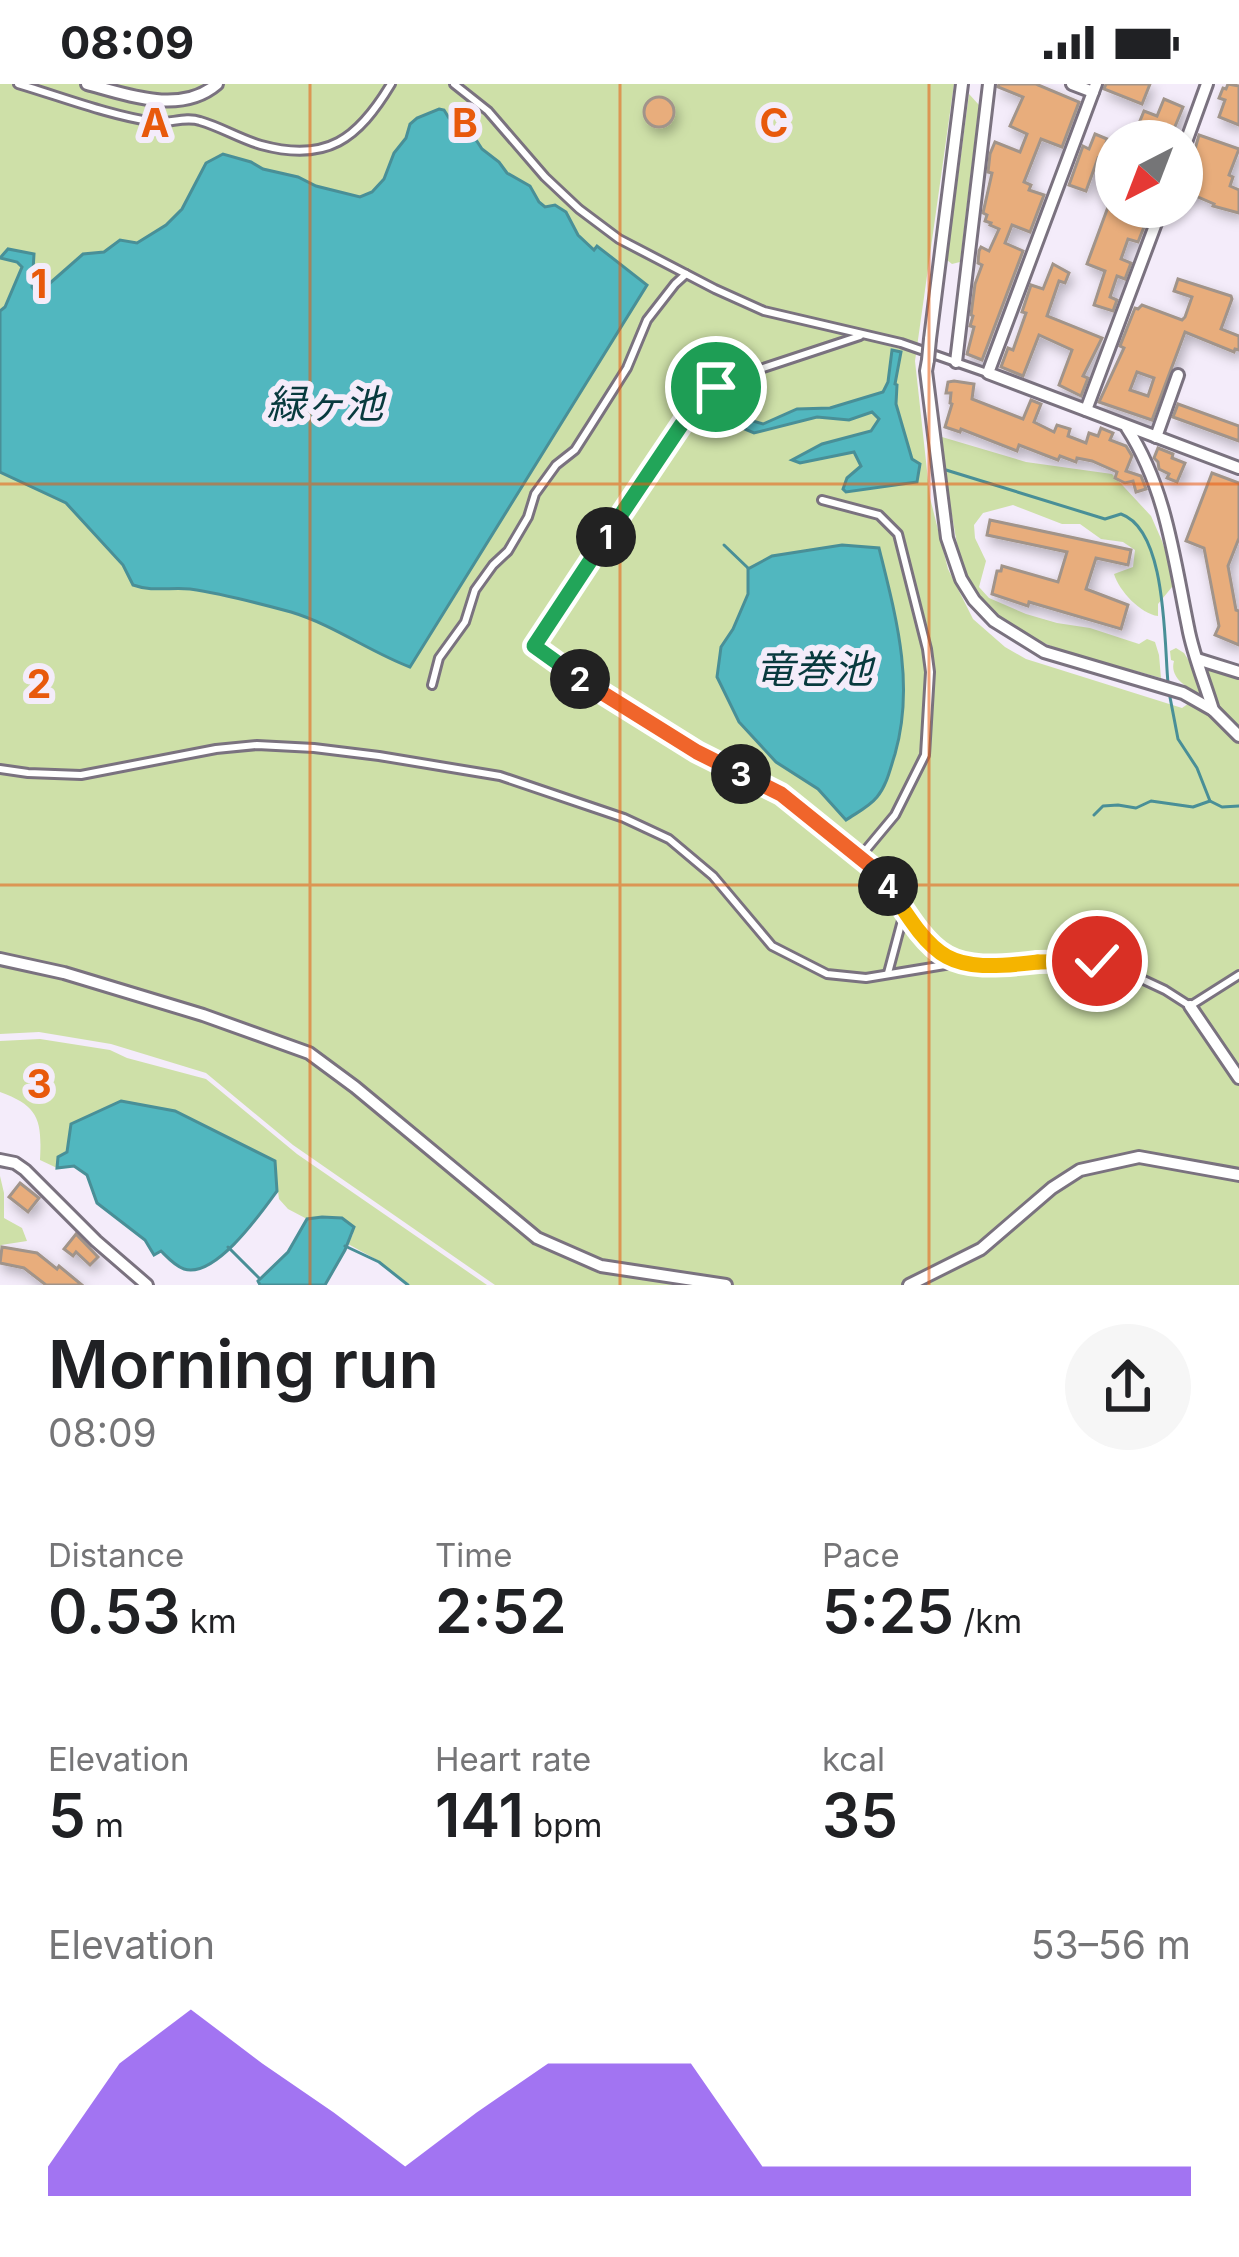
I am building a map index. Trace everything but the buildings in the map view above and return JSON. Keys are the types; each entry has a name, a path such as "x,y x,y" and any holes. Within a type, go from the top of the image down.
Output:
{"street":[{"path":"88,84 163,101 194,97 217,84"},
{"path":"962,84 928,360 947,538 961,579 994,621 1044,652 1183,693 1213,710 1239,736"},
{"path":"956,362 989,84"},
{"path":"1072,84 1094,88 988,374 1239,468"},
{"path":"1194,120 1207,84"},
{"path":"1086,410 1154,228"},
{"path":"1156,437 1178,375"},
{"path":"1125,426 1153,475 1188,629 1213,710"},
{"path":"1197,659 1239,672"},
{"path":"0,959 189,1011 309,1053 537,1238 601,1266 726,1285"},
{"path":"1190,1006 1239,1078"},
{"path":"910,1285 981,1249 1080,1170 1139,1157 1239,1175"},
{"path":"0,1160 25,1170 147,1285"}],"lane":[{"path":"18,84 158,123 195,119 290,151 331,148 343,141 366,121 391,84"},
{"path":"454,84 488,111 544,177 619,239 764,311 901,343 988,374"},
{"path":"432,685 439,658 466,622 475,590 508,551 535,494 556,465 575,450 628,368 647,320 686,274"},
{"path":"860,336 764,367 704,395 534,646 697,752 781,794 879,873 940,955 981,967 1097,961 1190,1006 1239,975"},
{"path":"822,500 880,515 898,533 930,672 925,755 895,815 860,857"},
{"path":"0,769 81,775 197,752 257,746 379,756 500,776 624,818 669,839 713,876 772,946 827,974 866,978 958,963"},
{"path":"888,973 904,911"}],"green space":[{"path":"0,84 954,84 915,361 930,498 948,569 973,619 1026,659 1182,708 1202,694 1177,678 1170,651 1176,648 1184,653 1203,691 1206,664 1239,674 1239,1285 495,1285 293,1145 206,1073 111,1044 39,1032 0,1034"},
{"path":"969,94 979,105 960,262 952,264 947,260"},
{"path":"942,437 1026,462 1112,474 1151,516 1172,571 1172,587 1158,604 1158,616 1138,606 1117,581 1114,574 1133,567 1135,550 1123,542 1101,539 1080,524 1062,524 1013,505 983,513 974,525 986,561 979,587 989,598 1057,623 1139,644 1147,639 1155,642 1161,678 1051,646 1002,619 983,600 960,556"},
{"path":"40,1039 110,1050 206,1079 297,1154 487,1285 410,1285 348,1244 353,1234 330,1218 307,1219 288,1209 279,1199 274,1161 67,1152 58,1157 57,1168 40,1160 35,1116 23,1103 0,1092 0,1041"},
{"path":"0,1176 4,1218 22,1228 27,1241 1,1245 0,1250"}],"water":[{"name":"緑ヶ池","path":"439,109 467,126 482,149 507,173 530,186 545,207 555,205 566,212 578,235 594,250 597,246 647,285 410,667 291,612 203,591 133,585 123,565 66,503 0,472 0,311 22,267 0,258 8,249 34,254 32,287 41,291 83,254 104,252 120,240 137,243 166,225 182,209 206,163 223,154 360,197 384,179 410,124"},
{"path":"892,350 901,352 896,404 912,459 920,464 917,482 846,492 847,478 861,466 854,452 800,463 792,460 822,444 871,431 879,419 872,412 849,420 817,417 754,433 728,422 732,415 763,424 797,409 830,408 883,392"},
{"name":"竜巻池","path":"842,545 879,548 903,676 901,728 886,782 874,801 846,820 818,789 776,762 739,722 717,677 721,647 748,594 748,569 772,556"},
{"path":"121,1101 175,1111 275,1161 277,1191 236,1242 209,1264 184,1269 161,1251 154,1255 145,1240 97,1203 87,1175 74,1166 57,1168 58,1157 67,1152 71,1124"},
{"path":"342,1218 354,1227 325,1285 260,1285 258,1281 288,1252 307,1219"}],"waterway":[{"path":"946,470 1105,519 1121,514 1136,524 1155,564 1168,683"},
{"path":"724,545 748,568"},
{"path":"1169,692 1178,739 1210,801"},
{"path":"1094,815 1103,806 1136,808 1151,801 1193,807 1210,801 1222,807 1239,806"},
{"path":"345,1246 379,1262 408,1285"},
{"path":"228,1247 259,1278"}],"route":[{"path":"716,387 692,409 534,646 697,752 781,794 879,873 940,955 981,967 1097,961"}]}
